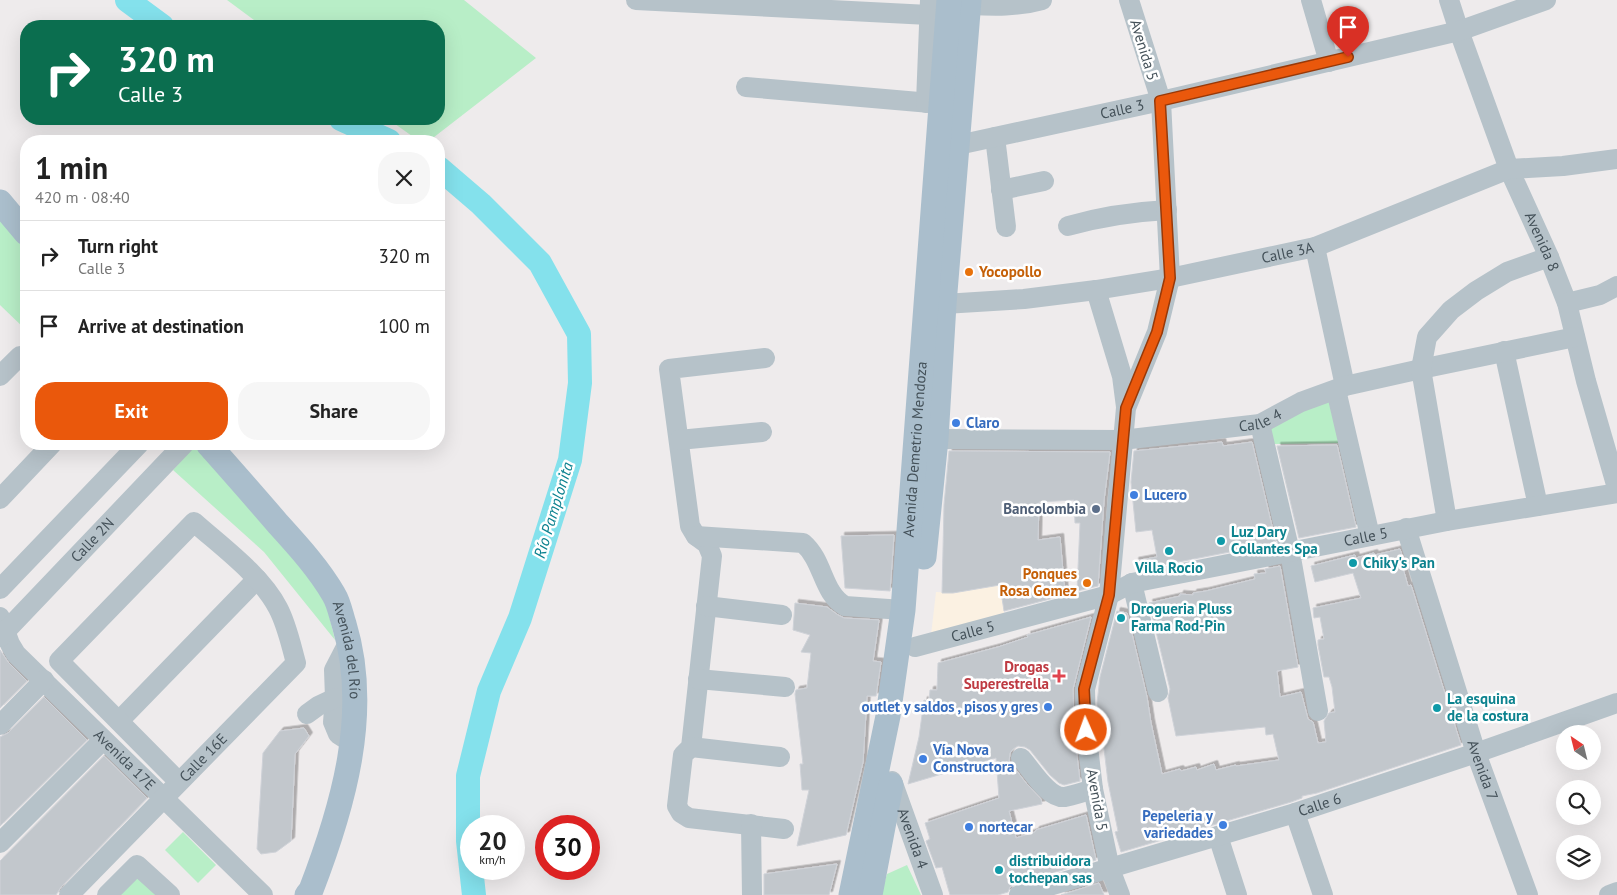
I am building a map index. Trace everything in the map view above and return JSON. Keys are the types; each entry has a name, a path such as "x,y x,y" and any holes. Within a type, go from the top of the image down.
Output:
{"main road":[{"name":"Avenida Demetrio Mendoza","path":"851,895 888,716 904,610 934,103 962,2"},
{"name":"Avenida Demetrio Mendoza","path":"870,895 915,647 936,439 944,304 958,145 962,2"},
{"path":"0,202 20,226"},
{"name":"Avenida del Río","path":"213,450 312,563 335,597 349,641 355,696 352,743 342,795 327,848 311,890 307,895"}],"street":[{"path":"636,0 929,8 934,103 746,87"},
{"path":"962,2 1004,7 1042,0"},
{"name":"Avenida 5","path":"1120,895 1110,869 1093,789 1086,730 1084,689 1109,595 1126,408 1157,332 1170,278 1160,101 1129,0"},
{"path":"1311,0 1329,62"},
{"name":"Avenida 8","path":"1449,0 1510,169 1549,256 1567,303 1617,488"},
{"name":"Calle 3","path":"958,145 1160,101 1459,31 1546,0"},
{"path":"995,138 1006,227"},
{"name":"Calle 3A","path":"944,304 1024,299 1096,290 1170,278 1315,247 1510,169 1563,166 1617,159"},
{"path":"1001,190 1044,181"},
{"path":"1068,226 1100,217 1167,210"},
{"path":"1315,247 1370,536"},
{"path":"1447,521 1421,368 1427,337 1451,310 1476,290 1507,272 1549,256"},
{"path":"1567,303 1600,295 1617,286"},
{"path":"1096,290 1122,376 1126,408"},
{"name":"Calle 4","path":"936,439 1122,440 1260,424 1301,402 1341,388 1421,368 1575,337"},
{"path":"1504,351 1538,506"},
{"path":"0,376 20,356"},
{"path":"765,358 669,370 690,526 696,536 708,544 712,556 691,747 683,755 677,806 681,813 689,818 784,829"},
{"path":"1260,424 1290,552 1318,711"},
{"path":"679,440 762,432"},
{"path":"0,499 46,450"},
{"path":"0,589 133,450"},
{"name":"Calle 2N","path":"2,628 178,450"},
{"name":"Calle 5","path":"915,647 1109,595 1132,584 1406,528 1617,493"},
{"path":"119,721 257,579 194,522 59,661 179,782"},
{"name":"Avenida 7","path":"1406,528 1476,754 1528,895"},
{"path":"696,536 803,543 815,556 830,591 838,602 844,606 904,610"},
{"name":"Calle 16E","path":"69,895 296,663 288,632 278,607 257,579"},
{"path":"1132,584 1158,692"},
{"path":"706,606 782,615"},
{"name":"Avenida 17E","path":"2,628 16,654 263,895"},
{"path":"349,641 334,670 335,698 333,722 338,734 352,743"},
{"path":"698,679 785,687"},
{"path":"0,725 44,680"},
{"path":"307,714 335,698"},
{"name":"Calle 6","path":"1019,895 1295,813 1476,754 1617,703"},
{"path":"0,842 103,740"},
{"path":"691,747 780,757"},
{"path":"1021,758 1044,787 1054,795 1063,797 1093,789"},
{"name":"Avenida 4","path":"892,782 933,895"},
{"path":"1295,813 1324,895"},
{"path":"750,824 752,895"},
{"path":"1218,836 1237,895"},
{"path":"107,895 137,865 170,895"},
{"path":"1609,895 1617,892"}],"shaded area":[{"path":"1000,585 1005,620 931,635 936,592 953,593"}],"green space":[{"path":"227,0 464,0 536,58 437,135 411,135 396,125 445,125 445,20 254,20"},
{"path":"0,212 20,235 20,324 0,305"},
{"path":"1333,394 1344,443 1274,444 1269,423"},
{"path":"191,450 201,450 322,586 335,640 264,552 173,470"},
{"path":"183,832 216,865 198,883 165,850"},
{"path":"907,865 921,895 881,895 887,874"},
{"path":"139,873 161,895 117,895"}],"building":[{"path":"1222,442 1223,446 1252,442 1276,543 1137,570 1135,561 1157,557 1152,530 1136,532 1131,482 1134,451"},
{"path":"1337,445 1356,527 1299,538 1277,446"},
{"path":"949,451 1110,452 1104,500 1098,586 1077,591 1080,523 1075,523 1074,500 1039,502 1038,540 1060,537 1065,595 1004,611 1000,585 953,593 942,593 944,505"},
{"path":"894,535 890,591 845,588 841,536"},
{"path":"1400,549 1405,565 1402,565 1408,586 1411,585 1461,745 1317,793 1302,796 1302,798 1291,802 1121,852 1115,832 1118,831 1108,782 1097,703 1100,677 1117,611 1127,613 1147,697 1162,774 1196,767 1197,770 1214,764 1216,770 1236,765 1279,760 1273,734 1266,735 1265,727 1176,736 1168,698 1170,689 1149,603 1180,596 1180,594 1193,595 1193,593 1255,579 1254,574 1266,573 1265,569 1280,566 1298,667 1277,671 1280,697 1301,692 1308,719 1313,722 1318,743 1326,742 1324,721 1329,713 1335,712 1332,687 1329,677 1324,677 1318,645 1318,640 1324,639 1320,617 1314,618 1313,608 1361,598 1353,573 1315,582 1311,566 1355,555 1356,558"},
{"path":"795,603 827,607 844,618 879,620 873,661 881,662 876,696 867,696 863,762 846,835 797,846 809,790 802,790 800,764 803,764 795,694 796,690 807,688 811,653 801,652 810,635 793,630"},
{"path":"1091,617 1073,689 1074,731 1080,781 1064,785 1059,783 1030,750 1018,746 1010,753 1009,761 1041,799 1042,804 1009,811 1016,838 1086,815 1096,860 1016,884 1010,887 1008,892 998,895 950,895 942,867 936,868 926,841 930,839 925,823 999,798 996,758 908,784 919,737 924,700 929,702 930,690 937,690 938,663 998,647 1028,637 1027,635"},
{"path":"0,650 8,662 27,681 0,708"},
{"path":"44,697 87,740 0,826 0,737 8,733"},
{"path":"304,728 309,736 295,754 291,841 276,852 261,854 257,849 263,753 280,731"},
{"path":"104,756 147,798 61,887 56,895 0,895 0,861"},
{"path":"837,864 829,895 764,895 764,874"},
{"path":"1099,883 1104,895 1061,895"}],"waterway":[{"name":"Río Pamplonita","path":"127,0 154,20"},
{"name":"Río Pamplonita","path":"354,125 376,135"},
{"name":"Río Pamplonita","path":"445,173 481,204 540,263 579,334 580,383 570,460 520,618 489,691 468,776 468,841 474,895"}],"place":[{"name":"Yocopollo","path":"969,272"},
{"name":"Claro","path":"956,423"},
{"name":"Lucero","path":"1134,495"},
{"name":"Bancolombia","path":"1096,509"},
{"name":"Luz Dary Collantes Spa","path":"1221,541"},
{"name":"Villa Rocio","path":"1169,551"},
{"name":"Chiky's Pan","path":"1353,563"},
{"name":"Ponques Rosa Gomez","path":"1087,583"},
{"name":"Drogueria Pluss Farma Rod-Pin","path":"1121,618"},
{"name":"Drogas Superestrella","path":"1059,676"},
{"name":"outlet y saldos , pisos y gres","path":"1048,707"},
{"name":"La esquina de la costura","path":"1437,708"},
{"name":"Vía Nova Constructora","path":"923,759"},
{"name":"Pepeleria y variedades","path":"1223,825"},
{"name":"nortecar","path":"969,827"},
{"name":"distribuidora tochepan sas","path":"999,870"}],"route":[{"path":"1086,730 1084,689 1109,595 1126,408 1157,332 1170,278 1160,101 1348,57"}]}
